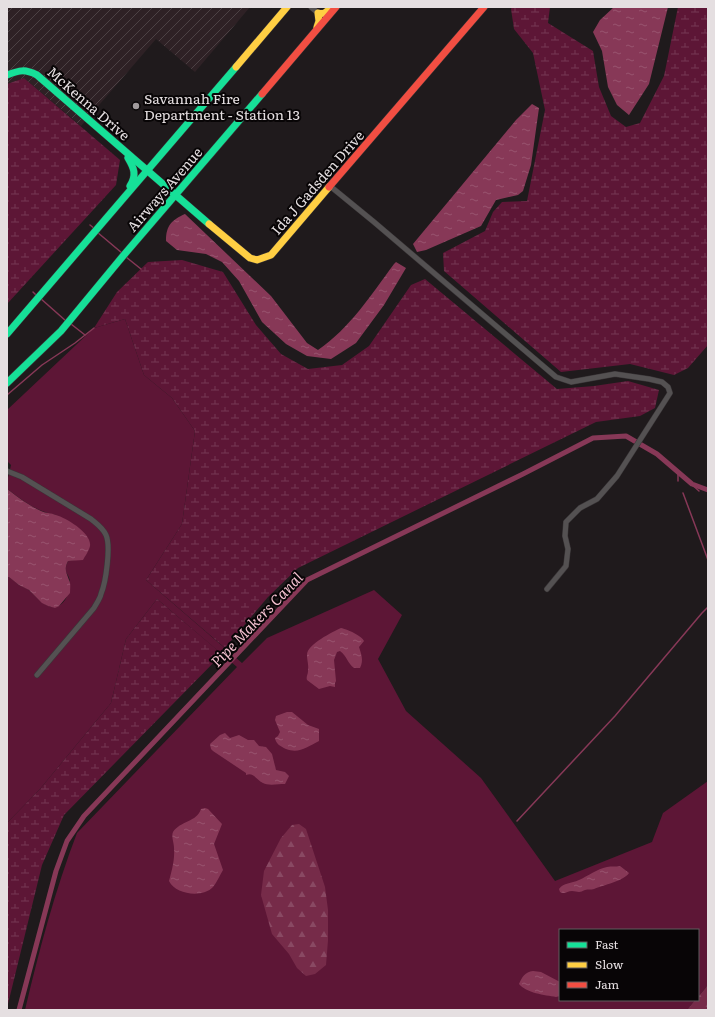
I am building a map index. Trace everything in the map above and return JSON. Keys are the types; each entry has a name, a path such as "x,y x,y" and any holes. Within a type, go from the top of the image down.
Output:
{"main road":[{"path":"279,16 283,7"},
{"name":"Airways Avenue","path":"7,334 287,7"},
{"path":"315,32 319,21 318,14 327,12 331,7"},
{"name":"Airways Avenue","path":"7,383 68,322 336,7"},
{"name":"Ida J Gadsden Drive","path":"147,171 250,258 257,260 265,258 271,255 484,7"},
{"name":"McKenna Drive","path":"7,75 18,71 28,71 37,75 147,171"},
{"path":"114,210 134,180 135,168 125,152"}],"street":[{"path":"311,7 318,14"},
{"path":"330,186 556,377 571,382 615,374 662,382 668,387 670,393 617,476 598,499 580,508 566,522 564,536 568,549 566,566 547,589"},
{"path":"7,471 17,474 91,519 102,527 107,536 108,546 105,578 101,596 94,608 37,675"}],"shaded area":[{"path":"7,7 250,7 195,72 156,39 81,126 24,78 7,84"}],"green space":[{"path":"512,7 550,7 548,23 593,51 599,87 611,116 626,127 640,123 664,76 678,7 708,7 708,345 688,368 674,375 630,364 561,372 444,271 443,253 485,231 493,212 502,202 527,201 545,110 533,53 514,29"},
{"path":"24,78 120,160 116,185 7,304 7,84"},
{"path":"182,260 223,272 256,325 281,354 308,369 342,365 369,346 411,285 425,279 557,389 628,381 659,390 655,408 640,416 596,422 298,568 268,597 225,648 146,580 182,524 195,431 172,398 144,375 125,319 94,328 117,292 148,262"},
{"path":"125,319 144,375 172,398 195,431 182,524 146,580 242,663 267,638 374,590 402,615 378,659 406,711 481,778 555,881 652,842 663,813 708,781 708,985 699,996 699,929 559,929 559,1001 694,1001 687,1010 25,1010 48,921 77,833 237,667 157,599 126,639 111,703 40,789 7,823 7,577 29,590 42,602 51,607 56,607 65,600 69,591 70,582 66,571 68,561 83,559 56,515 36,508 7,489 11,465 7,461 7,410 94,328"},
{"path":"157,599 222,654 64,815 42,865 7,1008 7,823 40,789 111,703 126,639"},
{"path":"299,824 306,829 325,887 328,910 326,965 315,974 306,976 297,968 289,954 272,934 261,895 264,871 281,838 292,825"},
{"path":"708,985 708,1010 687,1010 694,1001 699,1001 699,996"}],"water":[{"path":"614,7 668,7 649,84 629,115 617,105 608,87 602,51 593,32 600,20"},
{"path":"532,104 539,108 531,165 523,191 518,195 496,200 481,226 426,250 417,252 413,244 516,120"},
{"path":"185,214 271,296 307,343 318,350 340,332 350,321 396,262 406,268 384,305 356,343 331,359 307,356 286,344 262,322 239,281 222,262 206,254 177,250 166,241 167,231 173,221"},
{"path":"7,489 36,509 54,514 72,523 83,531 90,541 88,552 83,560 68,561 66,570 70,583 70,593 59,606 55,608 42,603 29,590 7,577"},
{"path":"341,628 354,633 364,641 359,647 362,657 360,668 354,668 340,651 337,652 334,660 336,681 335,687 330,686 319,689 307,680 308,651 321,639"},
{"path":"287,712 292,712 308,725 319,729 319,741 303,749 295,751 286,749 279,745 275,738 280,732 275,720 276,716"},
{"path":"225,733 230,738 239,735 248,740 254,740 259,746 266,747 272,754 276,770 285,772 289,776 285,784 265,784 253,775 246,775 246,773 213,751 210,744 220,735"},
{"path":"201,809 208,809 222,824 214,844 223,870 213,887 209,890 197,894 183,892 172,886 169,881 174,856 172,834 176,828 196,817"},
{"path":"620,866 629,873 618,881 580,892 560,892 559,889 565,884 579,880 603,868"},
{"path":"528,972 541,972 559,981 559,996 531,992 522,987 519,984"}],"waterway":[{"path":"90,225 95,229"},
{"path":"97,232 122,253"},
{"path":"126,257 141,269"},
{"path":"33,292 37,296"},
{"path":"40,298 66,321"},
{"path":"71,324 85,335"},
{"path":"7,395 42,365 75,343 94,328"},
{"name":"Pipe Makers Canal","path":"19,1010 56,871 67,841 84,816 307,580 593,438 626,436 657,454 692,484 708,490"},
{"name":"Pipe Makers Canal","path":"678,481 678,472 699,491"},
{"path":"683,493 708,560"},
{"path":"517,821 615,716 708,607"}],"traffic: fast":[{"path":"7,334 236,67"},
{"path":"7,75 22,71 37,75 209,224"},
{"path":"7,383 61,331 123,256 262,94"},
{"path":"128,158 134,172 130,186"}],"traffic: slow":[{"path":"236,67 287,7"},
{"path":"317,27 319,21 318,13 325,13 331,7"},
{"path":"209,224 250,258 257,260 271,255 329,187"}],"traffic: jam":[{"path":"262,94 336,7"},
{"path":"329,187 484,7"}],"place":[{"name":"Savannah Fire Department - Station 13","path":"136,106"}]}
